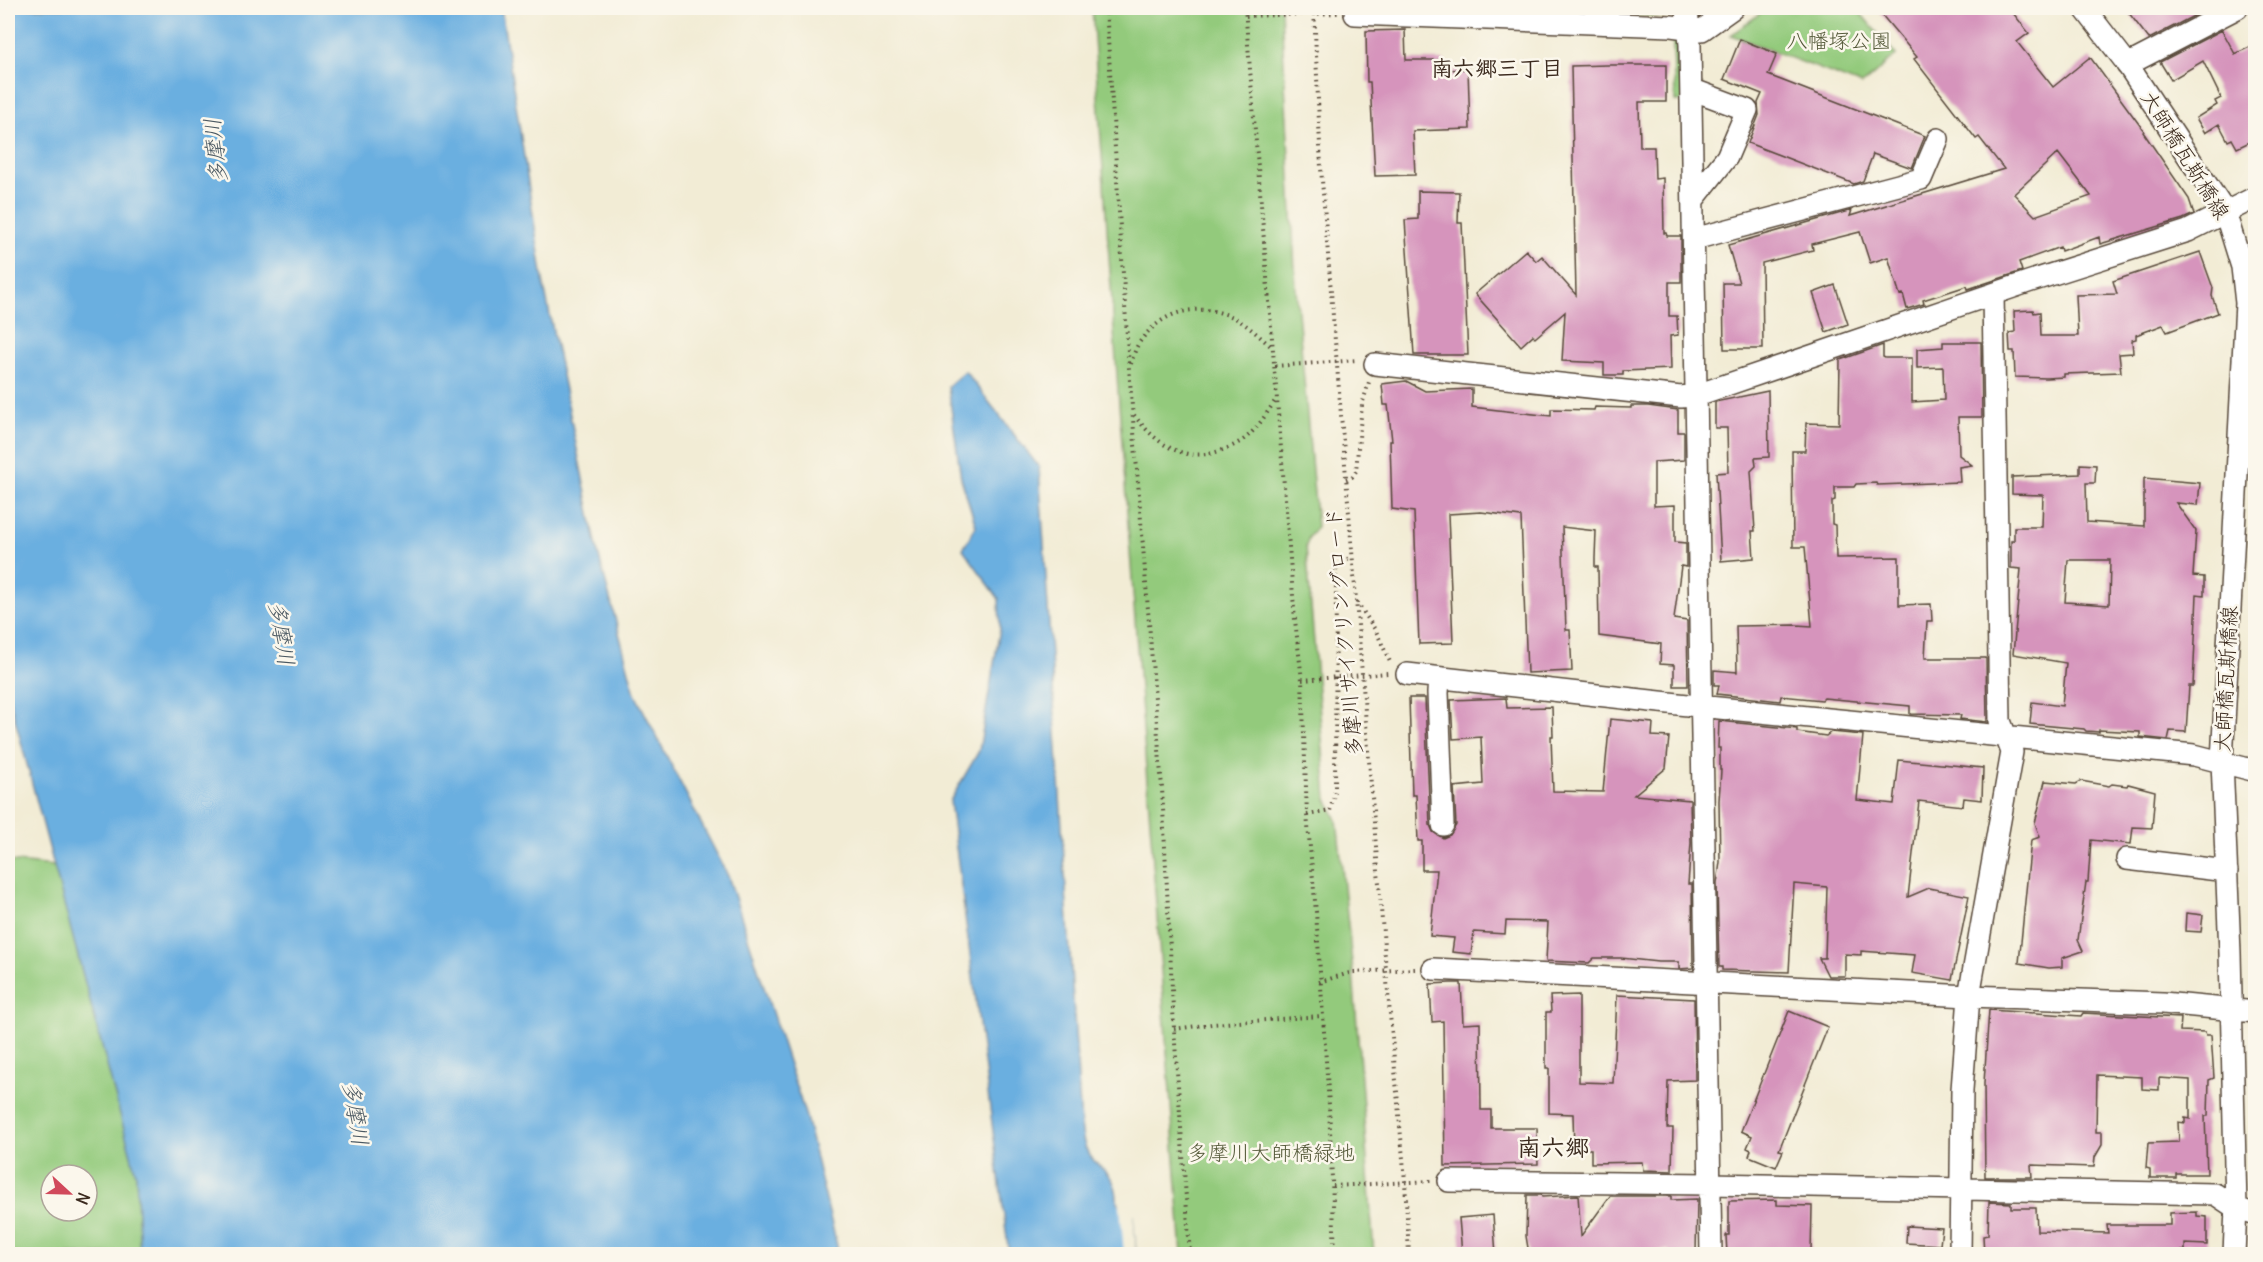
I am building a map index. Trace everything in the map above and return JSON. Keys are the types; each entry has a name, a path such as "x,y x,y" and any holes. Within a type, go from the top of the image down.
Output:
{"street":[{"path":"1687,8 1690,29 1712,1254"},
{"path":"1347,14 1671,26 1702,30 1733,8"},
{"name":"大師橋瓦斯橋線","path":"2084,8 2127,64 2225,212 2242,267 2246,303 2249,382 2222,761 2231,1010 2246,1212 2234,1254"},
{"path":"2127,64 2237,8"},
{"path":"1691,89 1747,110 1727,157 1693,200"},
{"path":"1694,239 1921,178 1938,139"},
{"path":"1375,364 1681,397 1697,395 1993,294 2188,231 2256,197"},
{"path":"1960,1254 1963,1190 1962,1090 1969,996 2012,752 2000,721 1993,294"},
{"path":"1397,672 1702,707 2194,755 2256,771"},
{"path":"1439,678 1437,693 1443,825"},
{"path":"2127,859 2227,871"},
{"path":"1424,969 2163,1004 2256,1012"},
{"path":"1440,1181 2215,1194 2246,1212"}],"path":[{"path":"1106,8 1129,368 1162,788 1174,1029 1190,1254"},
{"path":"1245,8 1295,621 1302,680 1307,815 1316,912 1335,1254"},
{"name":"多摩川サイクリングロード","path":"1314,8 1321,168 1405,1181 1409,1254"},
{"path":"1246,16 1347,14"},
{"path":"1129,368 1138,344 1155,325 1180,310 1209,309 1235,318 1274,349"},
{"path":"1275,366 1347,361"},
{"path":"1346,479 1352,477 1356,471 1362,405 1375,364"},
{"path":"1134,415 1162,444 1182,453 1201,456 1226,449 1248,436 1278,398"},
{"path":"1307,815 1329,812 1335,791 1336,571 1338,563 1352,557"},
{"path":"1302,680 1397,672 1376,631 1357,602"},
{"path":"1319,982 1353,972 1424,969"},
{"path":"1174,1029 1322,1016"},
{"path":"1333,1186 1440,1181"}],"green space":[{"name":"多摩川大師橋緑地","path":"1092,8 1281,8 1296,289 1317,527 1309,537 1306,546 1327,799 1337,820 1353,972 1374,1254 1182,1254"},
{"path":"1425,8 1670,8 1664,16"},
{"name":"八幡塚公園","path":"1767,8 1856,8 1896,55 1862,85 1731,35"},
{"path":"1682,40 1683,101 1675,101 1673,41"},
{"path":"8,861 54,866 136,1174 140,1254 8,1254"}],"water":[{"name":"多摩川","path":"8,8 501,8 544,286 598,553 635,694 728,876 806,1117 839,1254 140,1254 136,1174 8,693"},
{"path":"965,371 1039,467 1081,1125 1084,1143 1090,1156 1114,1183 1117,1202 1133,1215 1136,1254 1009,1254 950,801 979,751 1000,629 999,599 963,549 976,526 961,478 948,386"}],"pier":[{"path":"1118,1184 1120,1200 1133,1210 1136,1254 1124,1254"}],"building":[{"path":"1876,8 2009,8 2029,33 2017,42 2053,87 2090,57 2144,131 2189,199 2194,214 2100,244 2099,237 2061,251 2060,247 2019,262 2022,271 1968,289 1967,286 1923,300 1924,304 1907,309 1888,257 1870,263 1860,232 1812,244 1813,250 1762,263 1763,349 1724,349 1723,283 1739,283 1728,245 1852,210 1850,216 2004,169 1979,137 1976,139 1914,59 1917,57","holes":["2058,153 2091,196 2035,216 2014,194"]},
{"path":"2125,8 2209,8 2149,39"},
{"path":"1405,30 1406,60 1445,60 1445,70 1468,69 1470,129 1413,131 1415,175 1375,176 1370,82 1367,82 1366,31"},
{"path":"2222,30 2235,54 2256,44 2256,139 2237,148 2232,139 2228,141 2219,124 2205,133 2196,118 2217,105 2215,101 2221,98 2203,61 2171,80 2160,62"},
{"path":"1740,39 1777,54 1768,75 1925,136 1912,168 1873,154 1863,181 1854,184 1748,143 1759,115 1758,103 1762,94 1724,79"},
{"path":"1666,65 1666,102 1639,102 1640,147 1654,147 1655,179 1663,178 1664,233 1667,236 1681,236 1681,282 1669,282 1669,316 1677,316 1678,335 1670,336 1671,369 1623,371 1623,375 1604,375 1604,363 1562,361 1565,312 1535,338 1533,335 1521,346 1475,294 1526,250 1536,261 1542,256 1576,295 1571,66"},
{"path":"1418,191 1459,192 1458,223 1462,223 1468,355 1414,355 1405,220 1418,219"},
{"path":"2200,252 2213,288 2212,296 2218,313 2167,332 2163,325 2136,335 2136,339 2132,340 2133,353 2119,354 2121,372 2064,374 2064,377 2046,378 2015,377 2014,351 2010,351 2009,333 2015,332 2014,311 2040,312 2041,336 2078,336 2076,295 2117,294 2113,281"},
{"path":"1835,285 1848,324 1826,332 1813,293"},
{"path":"1943,342 1981,342 1982,417 1958,417 1959,455 1972,465 1959,467 1960,482 1877,485 1876,483 1856,484 1854,487 1835,487 1835,500 1832,501 1832,524 1835,525 1836,558 1899,557 1899,605 1931,604 1932,621 1927,621 1925,658 1986,658 1987,722 1960,719 1961,715 1910,714 1910,706 1781,696 1780,701 1717,694 1719,685 1714,685 1714,670 1737,672 1736,626 1812,626 1805,547 1793,547 1792,451 1805,451 1806,423 1839,424 1840,360 1883,345 1883,357 1885,358 1912,358 1912,402 1944,400 1943,367 1917,368 1917,349 1943,347"},
{"path":"1406,381 1425,391 1472,389 1472,407 1551,416 1551,409 1594,410 1595,407 1648,406 1678,410 1678,432 1684,432 1684,460 1654,462 1654,506 1675,505 1675,542 1686,543 1686,567 1681,566 1674,619 1687,621 1688,686 1674,686 1674,665 1660,664 1661,644 1599,636 1598,567 1595,567 1596,531 1562,527 1566,630 1570,630 1572,671 1527,673 1521,517 1481,512 1448,514 1453,643 1419,644 1414,512 1392,509 1390,441 1392,441 1388,405 1384,405 1382,384"},
{"path":"1768,391 1769,457 1755,458 1756,466 1751,471 1755,531 1752,531 1754,558 1721,561 1716,473 1728,472 1727,428 1715,428 1715,402"},
{"path":"2080,464 2096,465 2095,483 2086,483 2087,522 2144,526 2144,478 2200,483 2198,505 2176,503 2196,531 2193,576 2204,577 2204,595 2197,594 2193,686 2189,686 2186,732 2170,731 2168,740 2140,737 2140,732 2099,730 2099,732 2030,724 2032,702 2062,706 2066,663 2013,654 2021,569 2011,568 2011,541 2014,541 2014,527 2042,527 2043,495 2012,494 2012,477 2080,474","holes":["2068,560 2110,560 2109,605 2065,602"]},
{"path":"1409,698 1425,698 1430,825 1433,832 1443,838 1450,835 1456,825 1454,787 1483,784 1481,737 1453,739 1451,700 1506,698 1507,708 1552,707 1553,791 1603,792 1610,719 1653,723 1652,736 1669,737 1666,768 1634,795 1690,800 1691,843 1688,884 1692,884 1693,968 1679,969 1679,962 1621,958 1594,958 1589,963 1546,961 1548,922 1506,921 1505,934 1474,932 1471,954 1452,952 1454,938 1430,936 1437,870 1422,870 1422,841 1418,841 1416,795 1412,795"},
{"path":"1719,721 1797,729 1797,732 1826,736 1831,732 1863,735 1857,800 1894,804 1899,760 1983,768 1982,800 1964,798 1963,806 1919,801 1908,897 1929,888 1969,896 1952,980 1912,973 1915,955 1861,951 1861,955 1845,954 1845,976 1828,976 1819,958 1825,958 1827,887 1794,884 1789,972 1722,970 1722,967 1719,967 1717,884 1720,862 1721,770 1720,748 1718,748"},
{"path":"2045,781 2076,784 2081,781 2109,786 2112,784 2127,786 2128,784 2155,791 2152,828 2133,827 2131,844 2091,840 2088,882 2086,882 2078,940 2083,951 2062,958 2062,967 2049,968 2019,963 2031,840 2040,837 2035,823"},
{"path":"2186,913 2203,915 2201,932 2185,931"},
{"path":"1461,983 1463,1024 1480,1023 1481,1110 1491,1110 1491,1128 1537,1128 1538,1164 1445,1166 1443,1021 1432,1022 1430,984"},
{"path":"1579,995 1579,1082 1613,1083 1617,995 1694,999 1695,1080 1668,1081 1667,1128 1673,1128 1672,1171 1643,1170 1642,1162 1591,1163 1591,1149 1574,1149 1573,1114 1549,1113 1546,1012 1551,1012 1550,996"},
{"path":"1989,1010 2081,1016 2083,1013 2181,1018 2180,1031 2205,1032 2206,1035 2211,1035 2214,1078 2209,1080 2208,1116 2205,1116 2207,1174 2176,1174 2176,1178 2150,1178 2150,1169 2146,1168 2148,1143 2179,1142 2178,1122 2185,1123 2185,1118 2190,1119 2190,1080 2159,1078 2159,1090 2142,1089 2142,1077 2097,1075 2096,1132 2102,1132 2102,1145 2095,1157 2094,1167 2031,1165 2032,1177 1985,1177 1984,1083"},
{"path":"1789,1011 1828,1027 1779,1150 1783,1151 1776,1167 1749,1156 1751,1150 1747,1148 1752,1136 1741,1131"},
{"path":"1527,1195 1541,1195 1542,1197 1578,1195 1581,1236 1610,1196 1671,1196 1671,1200 1697,1199 1696,1254 1669,1254 1669,1250 1624,1254 1529,1254 1526,1236"},
{"path":"1777,1200 1777,1205 1812,1206 1811,1253 1727,1254 1729,1201"},
{"path":"1989,1202 2011,1203 2011,1208 2036,1208 2037,1231 2108,1233 2107,1225 2170,1225 2170,1213 2197,1212 2197,1216 2207,1217 2207,1245 2185,1244 2185,1251 2182,1251 2182,1254 1984,1254 1983,1236 1988,1235"},
{"path":"1493,1215 1496,1254 1462,1254 1459,1218"},
{"path":"1907,1226 1942,1228 1940,1245 1906,1243"}],"district":[{"name":"南六郷三丁目","path":"1497,68"},
{"name":"南六郷","path":"1553,1148"}]}
